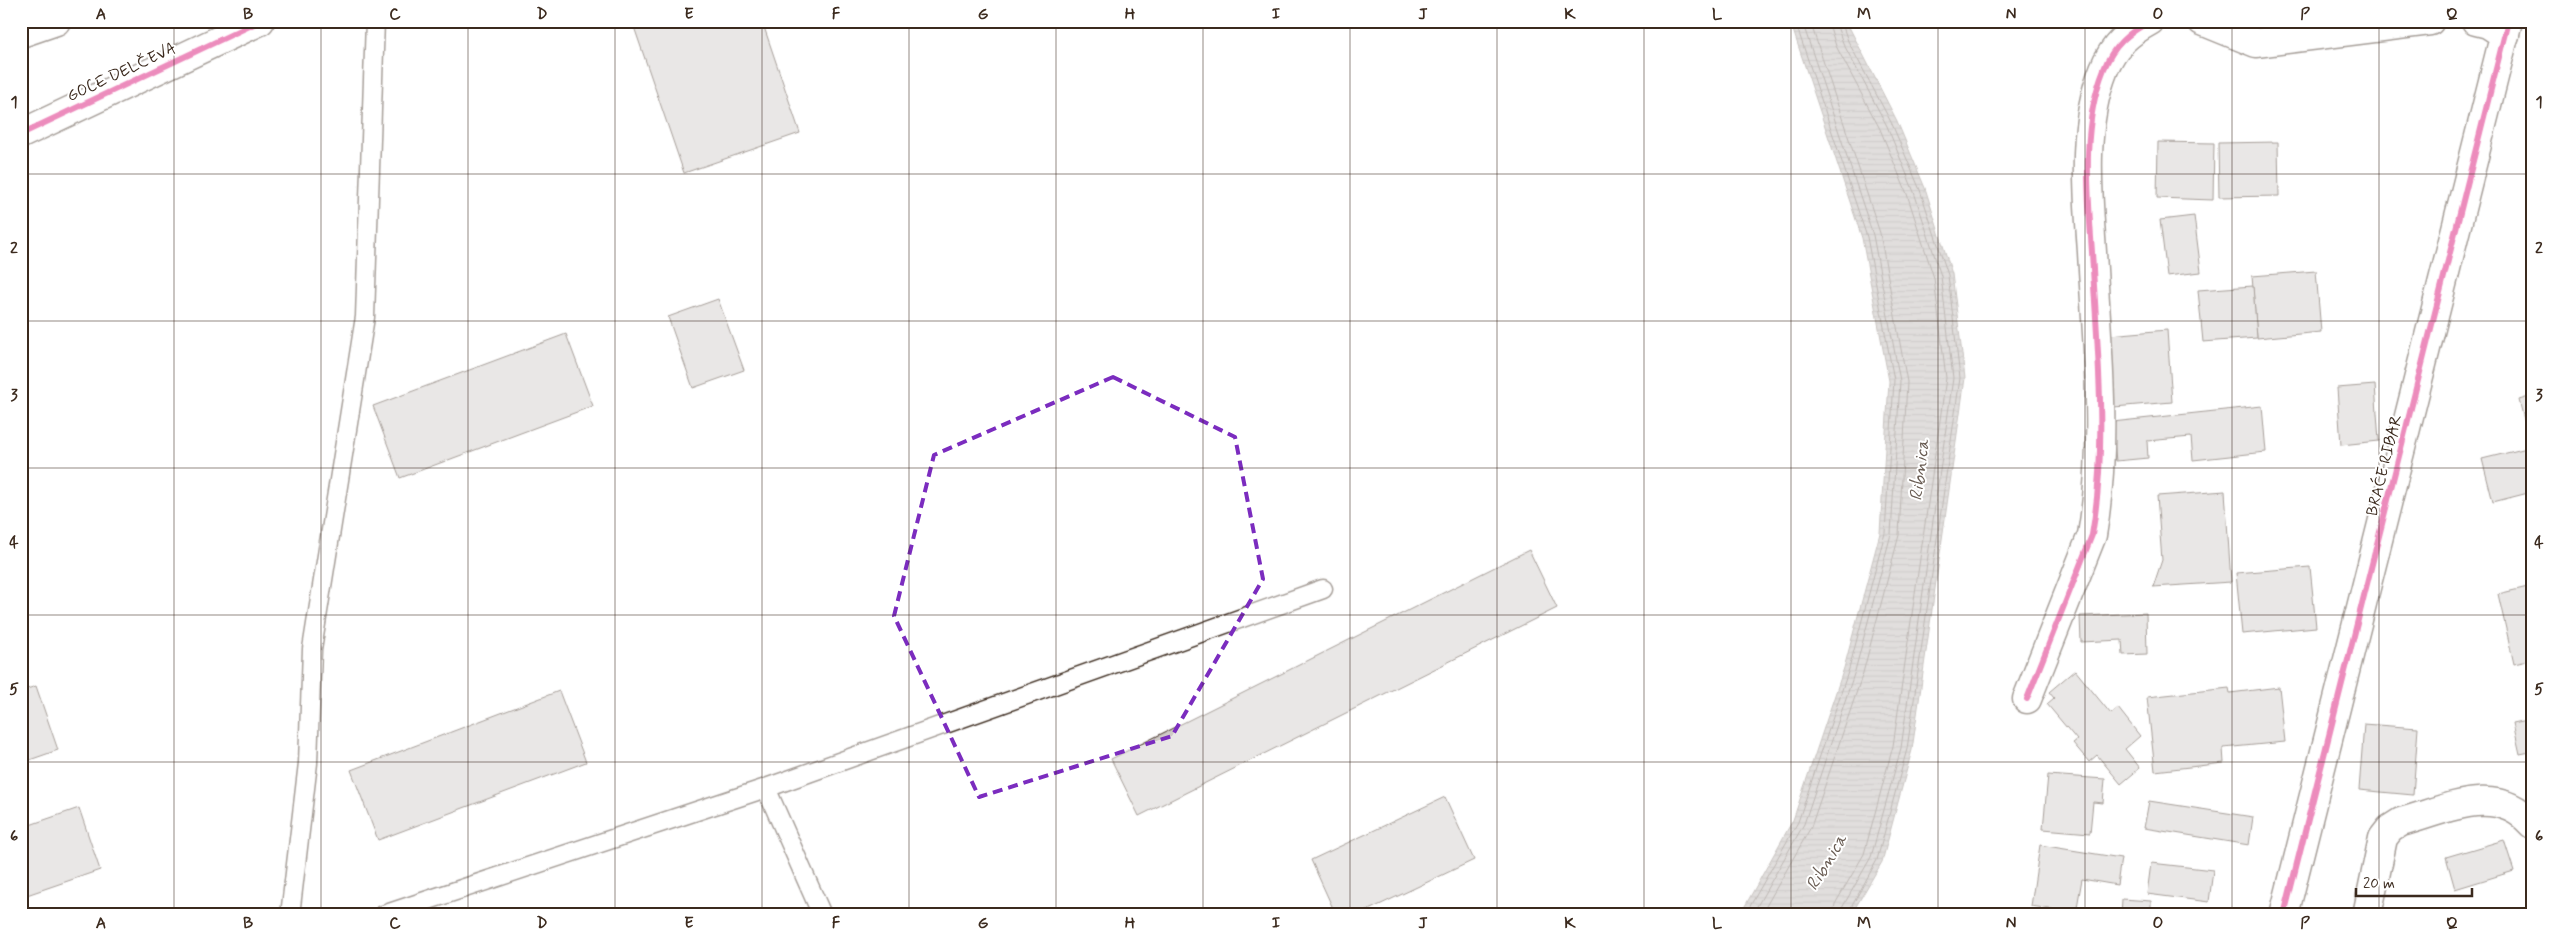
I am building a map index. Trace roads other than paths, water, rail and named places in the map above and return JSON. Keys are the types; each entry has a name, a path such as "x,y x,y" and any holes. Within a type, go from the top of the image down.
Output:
{"street":[{"path":"21,33 56,21"},
{"name":"GOCE DELČEVA","path":"21,134 260,21"},
{"path":"2027,699 2092,535 2096,512 2100,467 2099,404 2088,186 2090,122 2104,68 2114,48 2131,32 2150,21"},
{"path":"2202,21 2256,43 2430,21"},
{"path":"2476,21 2507,28"},
{"name":"BRAĆE RIBAR","path":"2284,915 2507,28"},
{"path":"2367,915 2383,838 2390,829 2401,822 2480,800 2497,801 2511,806 2532,824"}],"lane":[{"path":"290,915 308,763 312,649 365,316 375,21"},
{"path":"382,915 766,788 1323,589"},
{"path":"766,788 822,915"}],"water":[{"name":"Ribnica","path":"1790,21 1846,21 1897,121 1925,188 1952,274 1965,378 1912,750 1882,862 1851,915 1740,915 1793,820 1844,668 1880,533 1889,381 1862,238"}]}
